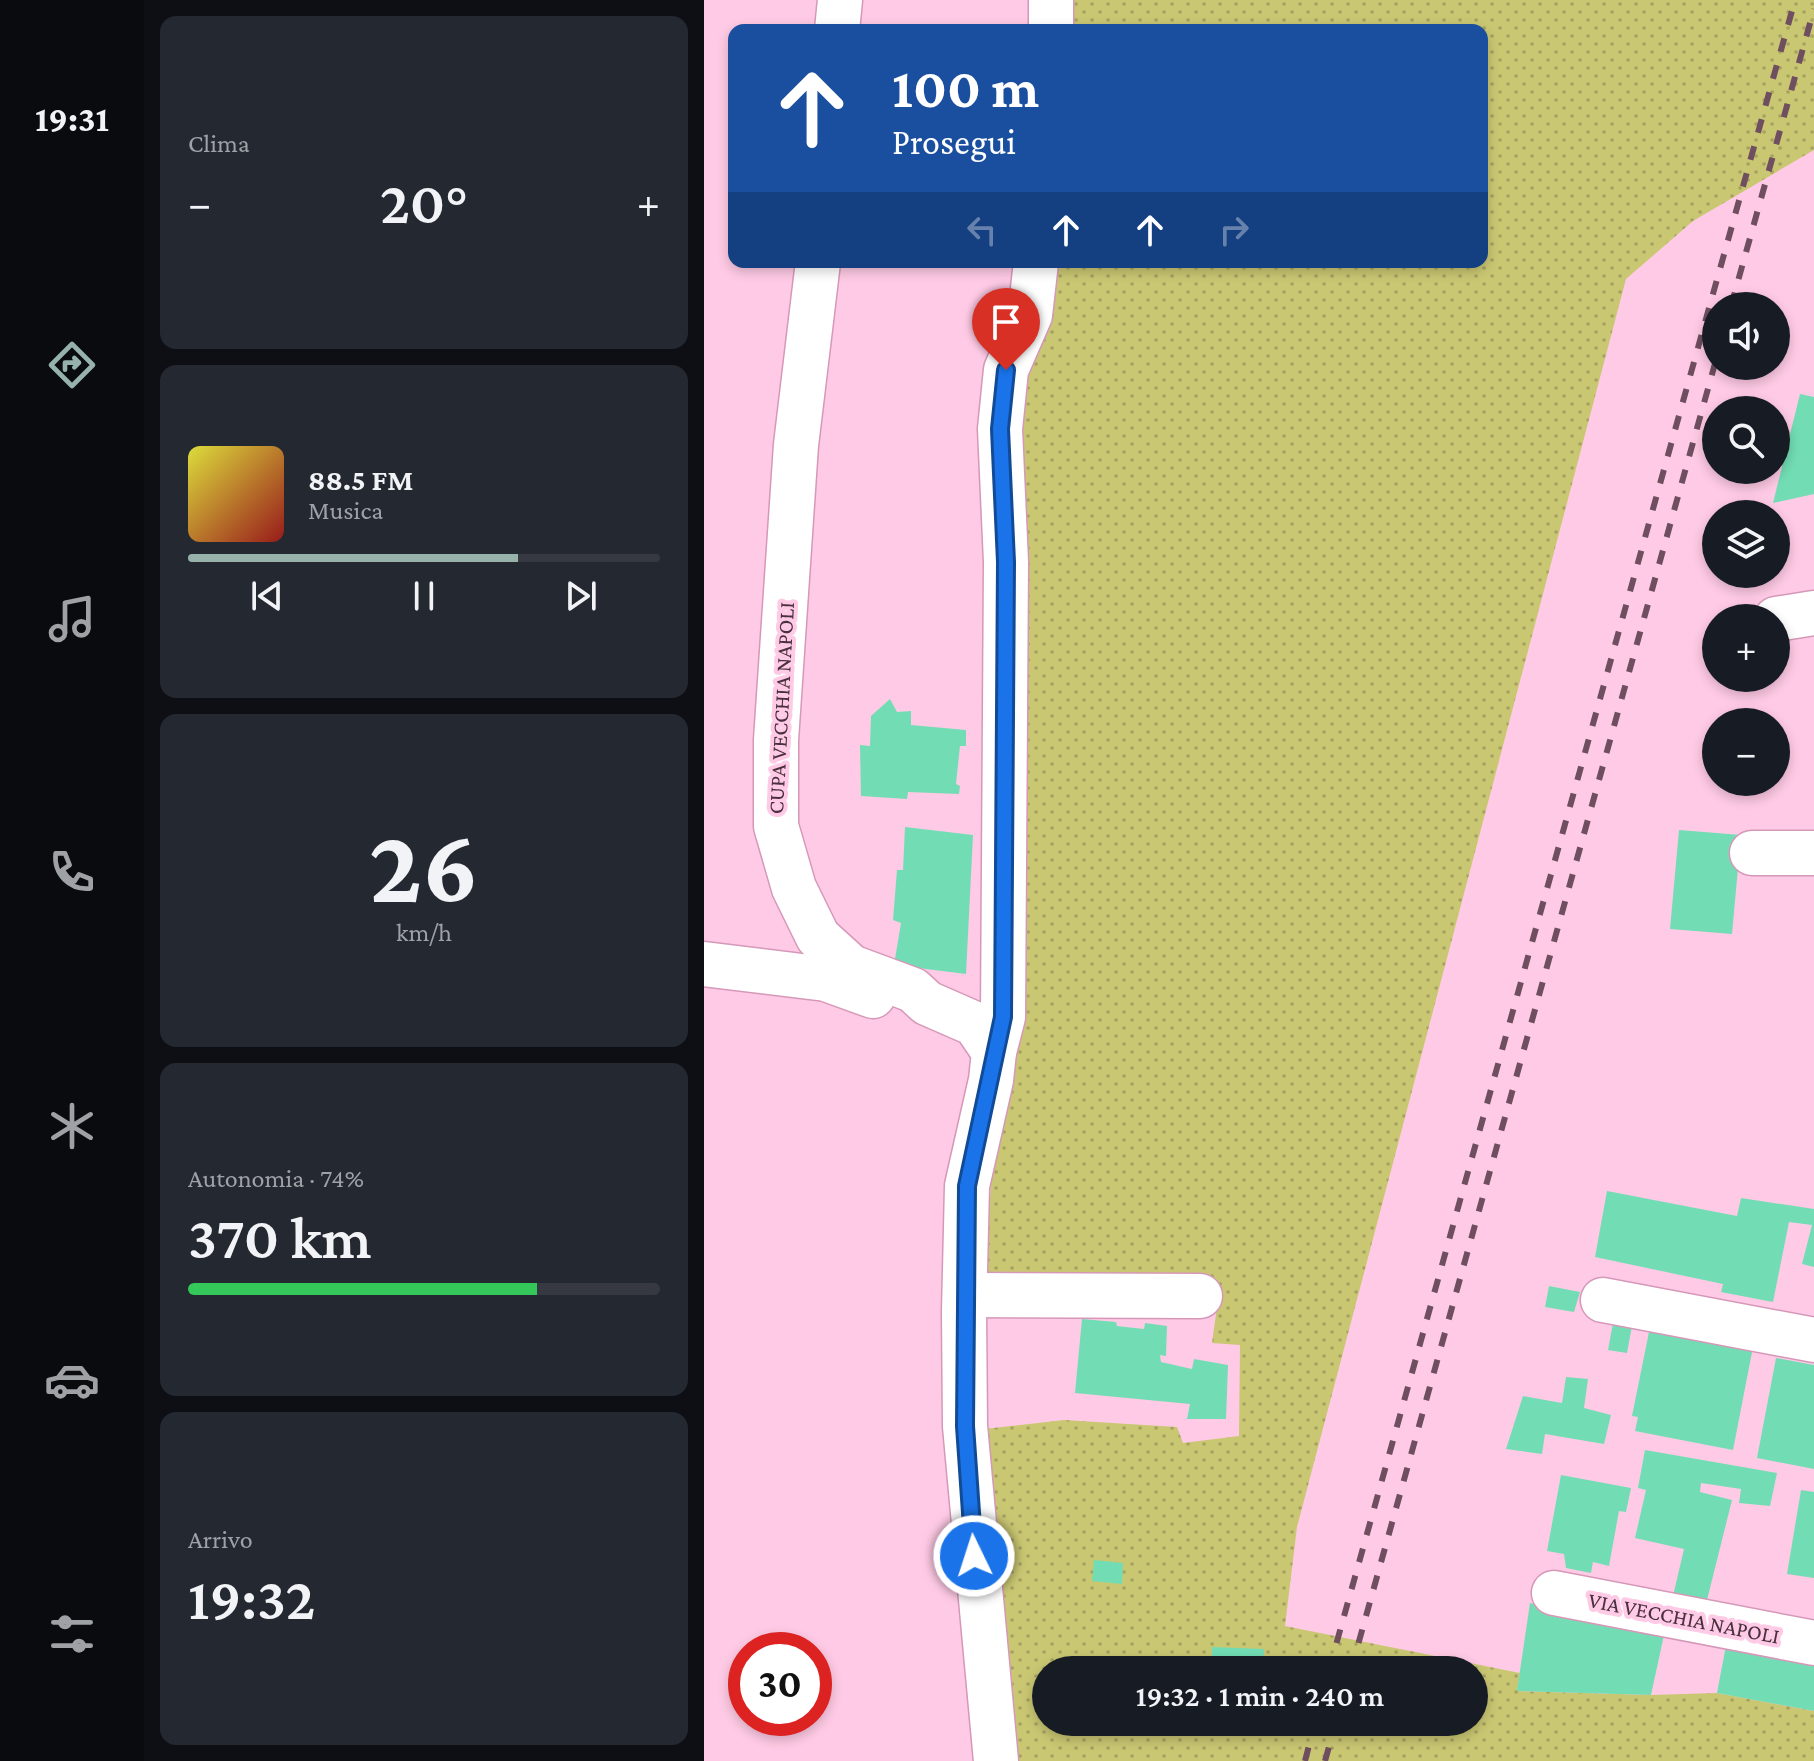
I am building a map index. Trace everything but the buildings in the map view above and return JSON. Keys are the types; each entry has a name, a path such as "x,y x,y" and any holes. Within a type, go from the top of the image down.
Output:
{"street":[{"path":"838,24 840,0"},
{"path":"1051,0 1051,24"},
{"name":"CUPA VECCHIA NAPOLI","path":"817,268 796,445 776,740 776,826 794,888 818,937 851,967 913,990 927,1003 975,1024 994,1052"},
{"path":"996,1761 965,1426 967,1186 1003,1017 1006,562 1000,429 1006,370 1030,315 1035,268"},
{"path":"1790,617 1814,613"},
{"path":"1752,853 1814,853"},
{"path":"704,964 826,979 873,996 927,1003"},
{"path":"965,1295 1200,1296"},
{"path":"1603,1300 1814,1340"},
{"name":"VIA VECCHIA NAPOLI","path":"1554,1593 1814,1643"}],"shaded area":[{"path":"1073,0 1814,0 1814,150 1693,221 1626,279 1297,1527 1285,1626 1435,1656 1032,1656 1032,1736 1488,1736 1488,1667 1520,1673 1517,1691 1651,1695 1717,1693 1814,1711 1814,1761 1017,1761 984,1429 1064,1420 1177,1427 1183,1443 1239,1436 1240,1345 1212,1343 1220,1285 985,1274 993,1155 1014,950 1023,376 1043,336 1058,268 1488,268 1488,24 1071,24"}],"railway":[{"path":"1333,1656 1795,0"},
{"path":"1735,292 1814,9"},
{"path":"1355,1656 1710,380"},
{"path":"1305,1761 1311,1736"},
{"path":"1325,1761 1332,1736"}],"route":[{"path":"974,1556 965,1426 967,1186 1003,1017 1006,562 1000,429 1006,370"}]}
